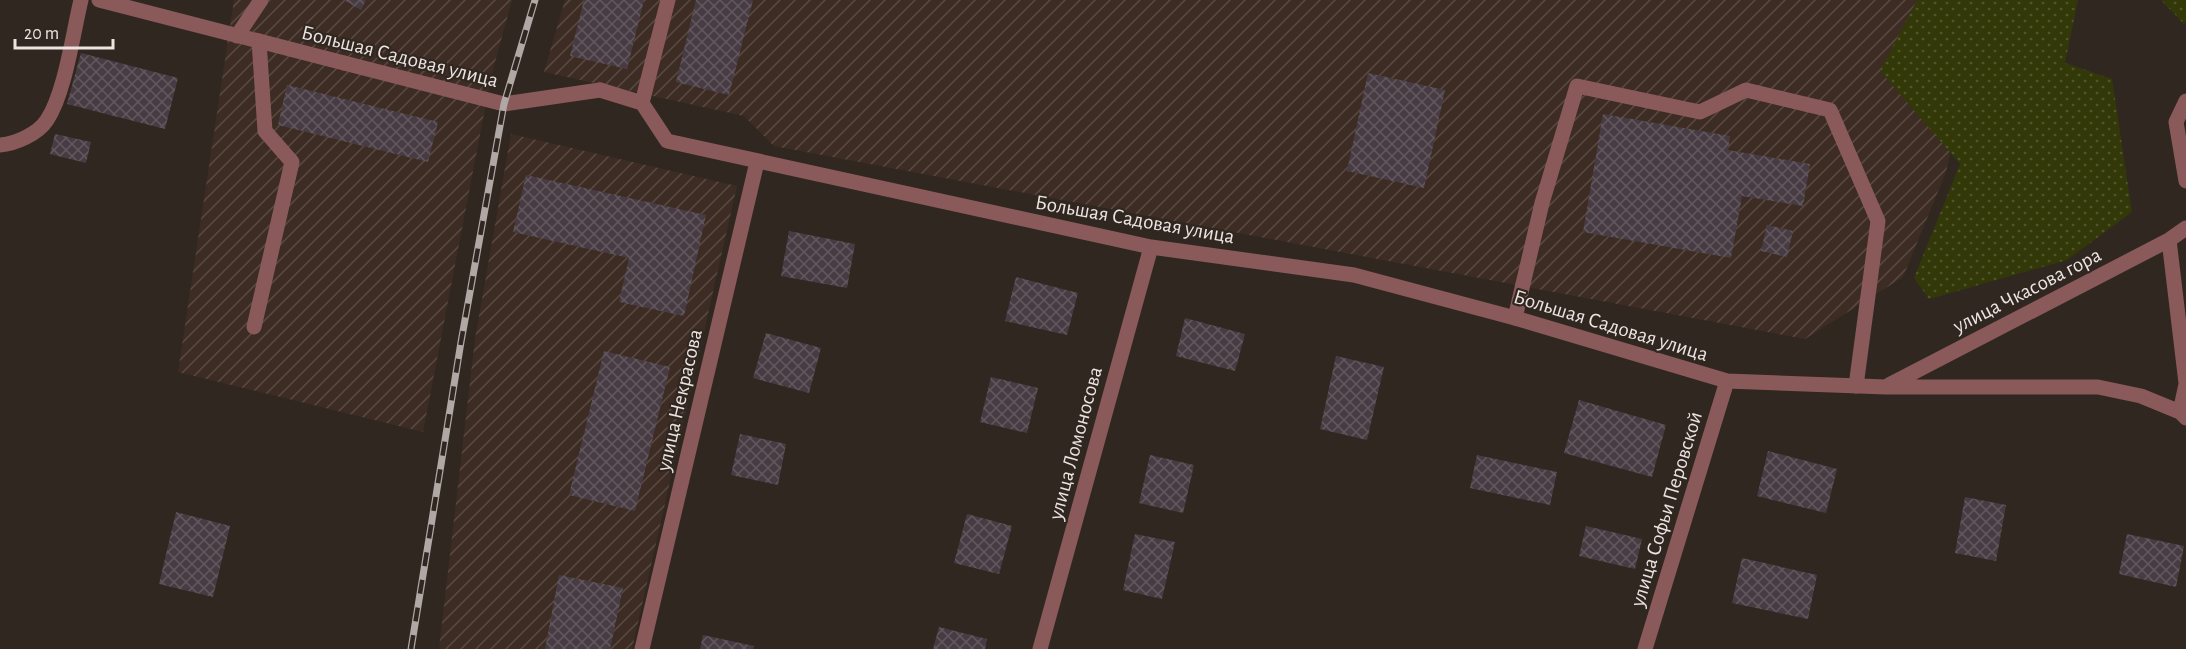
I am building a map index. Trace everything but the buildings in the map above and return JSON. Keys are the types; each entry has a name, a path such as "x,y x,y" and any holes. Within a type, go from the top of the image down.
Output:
{"street":[{"path":"0,145 15,144 46,121 58,95 81,0"},
{"name":"Большая Садовая улица","path":"99,0 504,104 600,90 642,103 667,141 1151,248 1354,275 1515,318 1726,381 1886,387 2098,387 2141,396 2183,415"},
{"path":"237,36 261,0"},
{"path":"642,103 669,0"},
{"path":"254,327 292,162 265,131 259,41"},
{"path":"1515,318 1542,203 1576,86 1700,112 1746,90 1830,110 1878,221 1856,386"},
{"path":"2186,100 2176,122 2186,182"},
{"name":"улица Некрасова","path":"642,649 757,162"},
{"name":"улица Чкасова гора","path":"1886,387 2169,240 2186,228"},
{"path":"2169,240 2186,383 2183,415"},
{"name":"улица Ломоносова","path":"1040,649 1151,248"},
{"name":"улица Софьи Перовской","path":"1645,649 1726,381"}],"shaded area":[{"path":"234,0 512,0 491,77 423,432 178,372"},
{"path":"565,0 1984,0 1946,172 1903,277 1805,339 774,146 744,116 544,72"},
{"path":"511,134 737,186 632,649 439,649 475,339"}],"green space":[{"path":"1917,0 2078,0 2065,63 2112,79 2132,212 2067,260 1929,299 1914,278 1960,164 1880,71"},
{"path":"2161,0 2186,0 2186,22 2184,24"}],"railway":[{"path":"411,649 461,342 504,104 535,0"}]}
